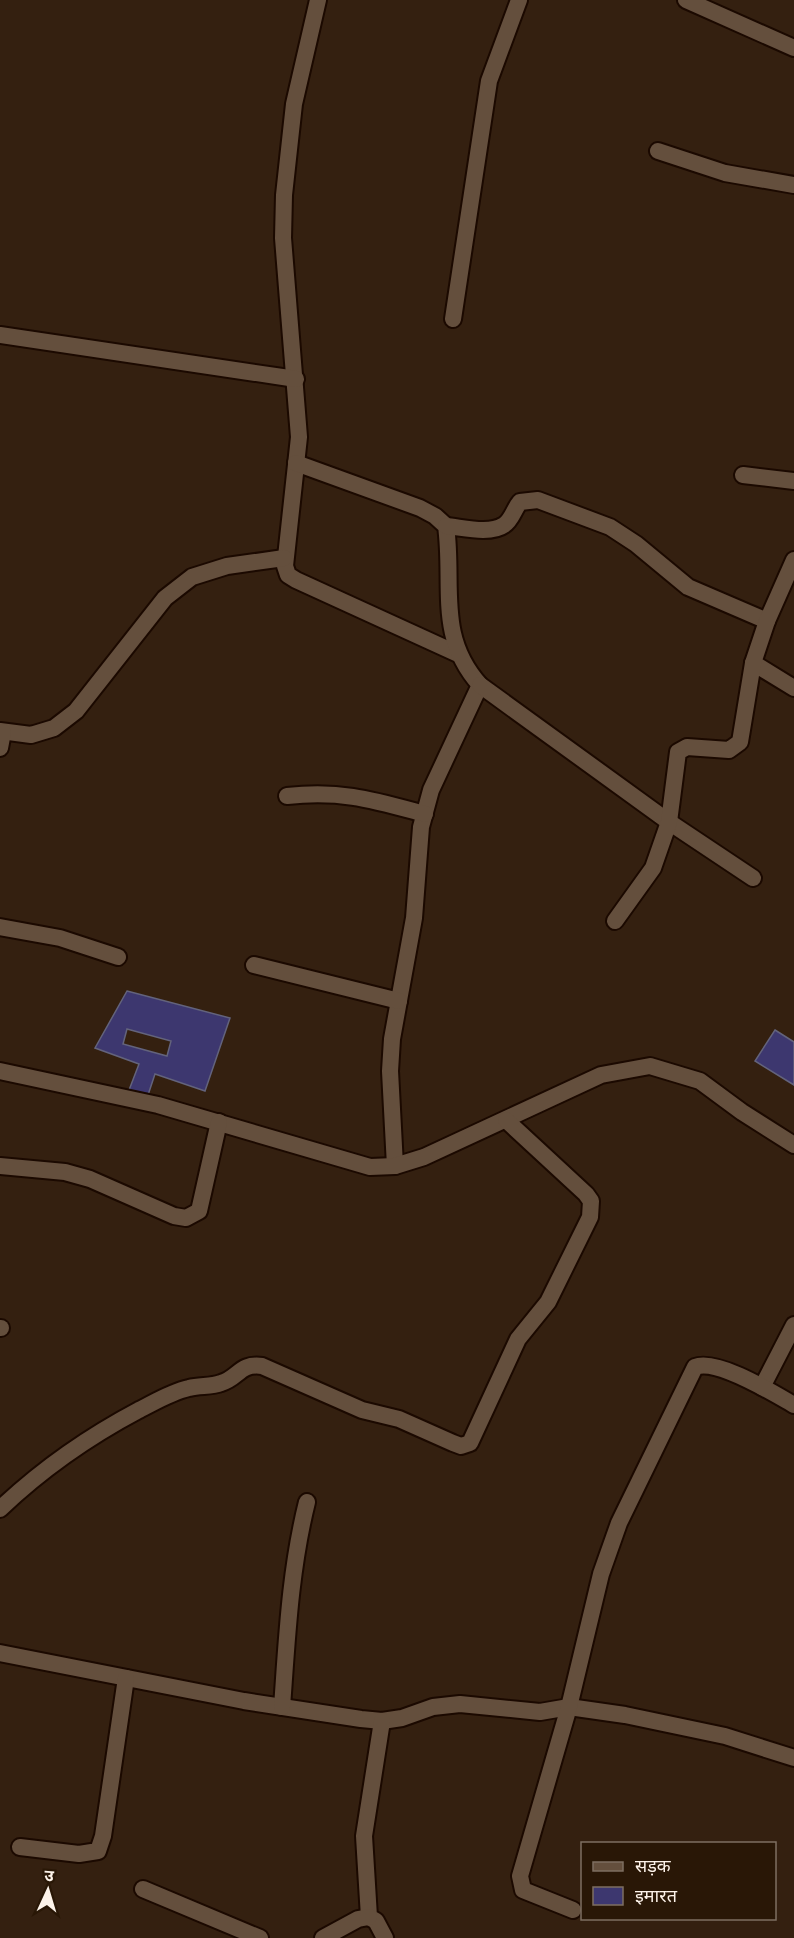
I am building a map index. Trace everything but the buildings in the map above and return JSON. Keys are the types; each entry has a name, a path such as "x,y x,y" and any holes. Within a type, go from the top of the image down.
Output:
{"street":[{"path":"318,0 294,104 284,195 284,238 299,437 284,558 288,575 296,580 458,654"},
{"path":"453,319 489,81 519,0"},
{"path":"686,0 794,48"},
{"path":"658,151 725,173 794,185"},
{"path":"0,335 296,379"},
{"path":"296,463 420,508 435,516 446,526 495,529 503,526 520,502 538,500 610,527 636,544 688,587 767,621"},
{"path":"743,476 794,481"},
{"path":"446,526 451,617 458,654 480,685 669,822 753,878"},
{"path":"1,737 31,735 54,728 76,711 165,598 192,577 227,566 284,558"},
{"path":"615,921 653,868 669,822 678,752 687,747 729,750 736,748 744,730 746,694 753,663 767,621 794,560"},
{"path":"753,663 794,687"},
{"path":"395,1166 390,1071 399,1001 414,918 417,854 431,790 480,685"},
{"path":"287,796 321,792 361,796 425,814"},
{"path":"0,927 60,938 118,957"},
{"path":"254,965 399,1001"},
{"path":"0,1071 158,1105 370,1167 395,1166 424,1157 601,1075 650,1066 700,1081 742,1112 794,1145"},
{"path":"0,1509 27,1484 70,1451 117,1422 181,1390 223,1383 247,1366 262,1366 362,1410 399,1419 461,1446 470,1443 518,1339 548,1302 590,1217 592,1207 586,1194 506,1120"},
{"path":"0,1166 31,1167 82,1176 174,1216 194,1217 200,1211 219,1122"},
{"path":"762,1387 794,1325"},
{"path":"573,1910 530,1895 523,1890 520,1884 569,1707 601,1574 619,1523 695,1367 711,1365 762,1387 794,1405"},
{"path":"282,1707 290,1594 296,1546 307,1502"},
{"path":"0,1653 282,1707 382,1720 402,1718 433,1707 460,1704 540,1712 569,1707 625,1715 725,1736 794,1758"},
{"path":"20,1847 79,1854 98,1851 103,1836 126,1678"},
{"path":"369,1917 364,1836 382,1720"},
{"path":"143,1889 261,1938"},
{"path":"323,1938 358,1919 369,1917 376,1921 385,1938"}]}
